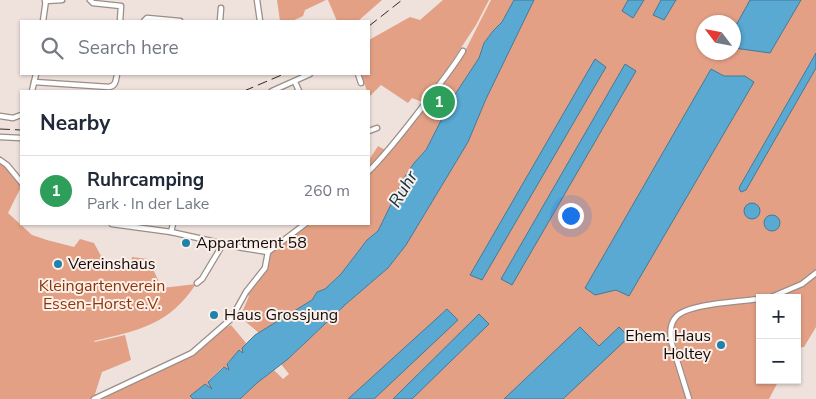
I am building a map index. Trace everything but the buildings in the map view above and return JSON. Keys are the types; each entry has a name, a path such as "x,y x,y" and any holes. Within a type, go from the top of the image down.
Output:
{"street":[{"path":"43,20 45,1 62,0"},
{"path":"90,0 94,3 121,6 120,20"},
{"path":"257,0 260,20"},
{"path":"220,20 221,8"},
{"path":"145,20 147,18 169,20"},
{"path":"370,170 389,150 448,75 463,52"},
{"path":"32,90 36,75"},
{"path":"34,82 109,87 116,82 117,75"},
{"path":"275,90 308,75"},
{"path":"358,75 361,83"},
{"path":"295,82 299,90"},
{"path":"0,116 13,118 20,115"},
{"path":"370,131 376,128"},
{"path":"0,137 20,138"},
{"path":"0,160 7,165 20,181"},
{"path":"119,225 171,232 268,254"},
{"path":"171,232 173,225"},
{"path":"94,399 100,398 192,353 231,318 246,292 265,268 268,254 304,225"},
{"path":"198,283 223,244"},
{"path":"778,294 802,284 816,273"},
{"path":"689,399 671,341 670,333 673,320 687,310 756,300"}],"green space":[{"path":"277,0 326,0 305,10 303,16 294,20 280,20"},
{"path":"328,0 382,0 359,20 337,20"},
{"path":"443,0 489,0 476,25 425,103 412,98 408,103 381,85 370,96 370,90 367,90 361,75 370,75 370,39 410,17 420,20"},
{"path":"491,0 514,0 502,22 484,43 479,58 452,99 426,150 404,178 378,231 367,240 341,274 325,289 317,292 312,300 259,333 240,317 249,296 246,293 266,268 269,252 305,225 370,225 370,158 378,146 387,151 465,51"},
{"path":"534,0 816,0 816,270 804,280 775,294 756,294 756,299 754,299 682,310 669,329 668,335 687,399 240,399 274,370 283,379 289,374 281,364 388,268 406,245 468,142 486,99"},
{"name":"Kleingartenverein Essen-Horst e.V.","path":"0,160 20,182 20,189 8,213 32,235 74,247 80,239 94,243 108,269 120,264 131,263 132,257 148,259 162,288 196,284 175,309 152,324 94,341 125,335 131,360 102,372 95,394 98,396 187,358 217,332 231,325 246,343 242,348 243,353 240,350 227,363 229,370 223,367 208,381 213,389 190,396 193,399 0,399"},
{"path":"816,275 816,327 804,347 801,347 801,294 780,294 803,285"},
{"path":"756,301 756,384 777,384 769,399 692,399 672,332 674,321 687,311"}],"water":[{"name":"Ruhr","path":"514,0 534,0 486,99 468,142 406,245 388,268 346,304 288,359 240,399 193,399 190,396 205,384 212,389 208,382 224,367 229,370 227,364 239,350 243,353 242,348 255,335 312,300 317,292 325,289 341,274 367,240 378,231 404,178 426,150 452,99 479,58 484,43 502,22"},
{"path":"628,0 644,0 633,18 622,11"},
{"path":"661,0 676,0 664,20 653,15"},
{"path":"750,0 801,0 770,53 741,49 741,16"},
{"path":"816,53 816,68 746,190 741,192 740,186"},
{"path":"595,59 606,67 482,280 470,275"},
{"path":"625,64 636,71 512,285 501,279"},
{"path":"711,69 724,76 745,76 754,82 629,296 616,290 595,295 585,288"},
{"path":"749,203 755,203 760,208 758,217 749,219 744,214 744,208"},
{"path":"769,215 775,215 780,220 778,229 769,231 764,226 764,220"},
{"path":"447,309 458,320 374,399 348,399"},
{"path":"479,314 489,324 412,399 393,399"},
{"path":"580,327 599,346 619,327 629,337 563,399 504,399"}],"railway":[{"path":"370,25 402,0"},
{"path":"246,90 282,75"},
{"path":"0,129 20,130"}],"place":[{"name":"Ruhrcamping","path":"439,102"},
{"name":"Appartment 58","path":"186,243"},
{"name":"Vereinshaus","path":"58,264"},
{"name":"Haus Grossjung","path":"214,315"},
{"name":"Ehem. Haus Holtey","path":"721,345"}]}
